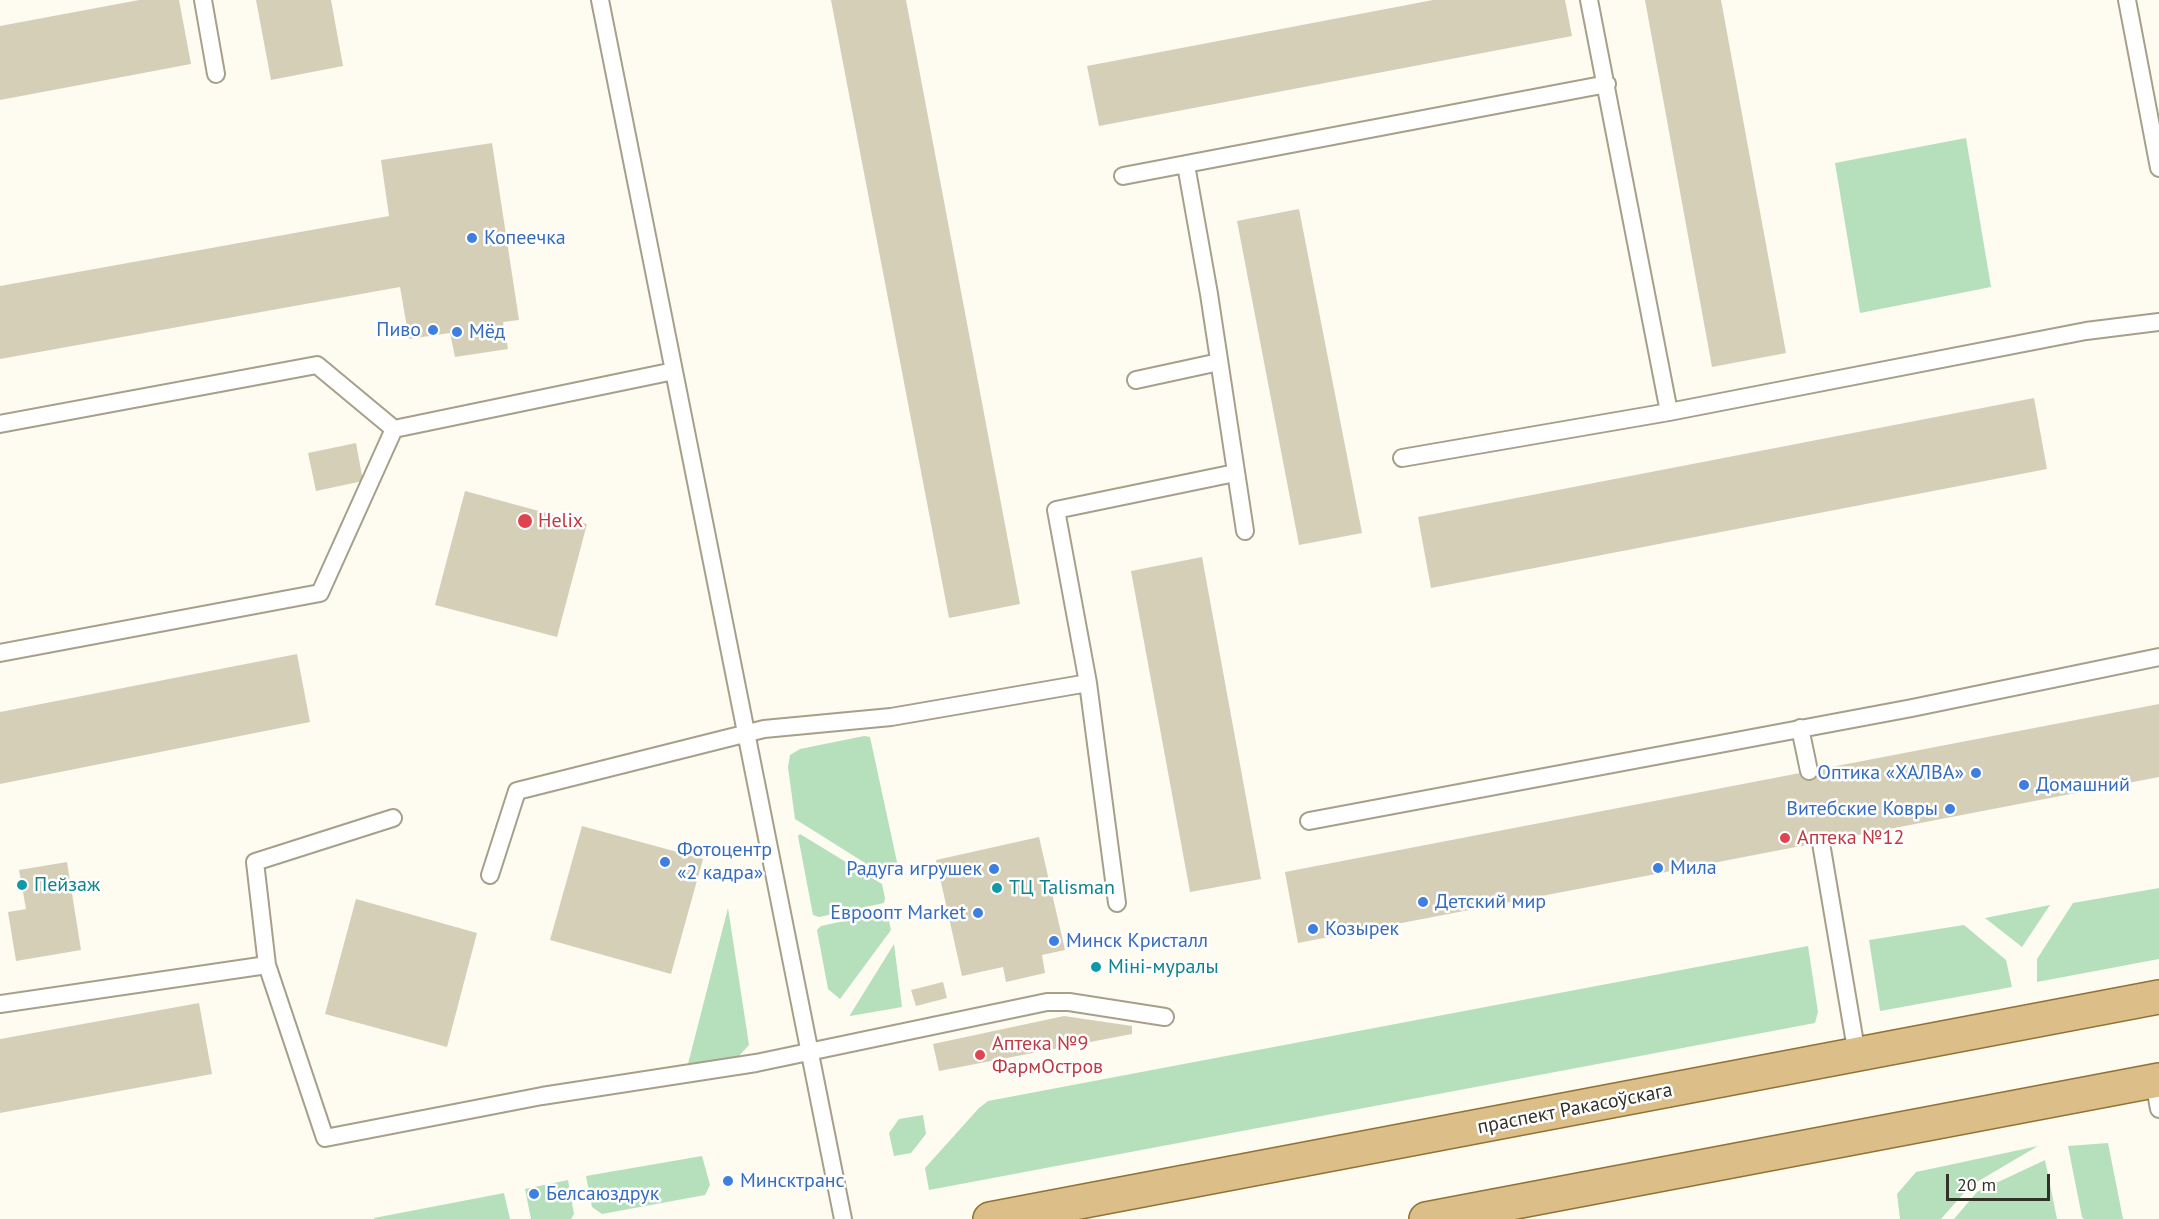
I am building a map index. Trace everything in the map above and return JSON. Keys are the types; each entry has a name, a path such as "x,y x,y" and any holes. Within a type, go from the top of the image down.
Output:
{"main road":[{"name":"праспект Ракасоўскага","path":"990,1219 2159,997"},
{"path":"1426,1219 2157,1090"}],"lane":[{"path":"202,0 216,74"},
{"path":"600,0 843,1219"},
{"path":"1589,0 1669,412"},
{"path":"2127,0 2159,168"},
{"path":"1123,176 1607,84"},
{"path":"1186,165 1245,531"},
{"path":"1402,458 1669,412 2086,332 2159,322"},
{"path":"1136,380 1219,362"},
{"path":"0,424 317,365 394,429"},
{"path":"394,429 674,371"},
{"path":"0,653 320,593 394,429"},
{"path":"1117,903 1088,683 1056,510 1234,473"},
{"path":"1309,821 1912,708 2159,657"},
{"path":"490,875 517,791 764,729 891,717 1088,683"},
{"path":"1800,728 1809,771"},
{"path":"393,818 255,862 267,965 326,1138 542,1096 756,1063 904,1036 1047,1002 1069,1002 1165,1017"},
{"path":"1821,843 1857,1055"},
{"path":"0,1004 267,965"}],"green space":[{"path":"1966,138 1991,287 1860,313 1835,163"},
{"path":"864,736 870,737 897,862 894,868 881,873 795,819 788,767 790,755 800,749"},
{"path":"800,834 882,884 884,903 819,917 813,915 798,836"},
{"path":"2159,888 2159,959 2037,982 2037,959 2073,903"},
{"path":"2050,905 2022,947 1985,918"},
{"path":"728,908 749,1045 738,1057 688,1064"},
{"path":"882,913 888,917 891,930 840,999 828,989 817,930 821,926"},
{"path":"1964,925 2006,960 2012,987 1880,1011 1869,940"},
{"path":"894,944 902,1007 850,1016 850,1015"},
{"path":"1808,946 1818,1012 1815,1023 929,1190 925,1168 988,1101"},
{"path":"923,1115 926,1134 911,1153 894,1156 889,1133 899,1119"},
{"path":"2108,1143 2123,1219 2084,1219 2068,1146"},
{"path":"2038,1146 1970,1186 1941,1219 1900,1219 1897,1194 1916,1172"},
{"path":"702,1156 710,1185 705,1195 602,1214 592,1207 586,1176"},
{"path":"2045,1160 2057,1219 1954,1219 1977,1192"},
{"path":"568,1180 574,1214 571,1219 531,1219 525,1189"},
{"path":"504,1193 510,1219 374,1219 374,1218"}],"building":[{"path":"139,0 179,0 191,64 0,100 0,26"},
{"path":"256,0 331,0 343,66 271,80"},
{"path":"831,0 906,0 1020,604 949,618"},
{"path":"1433,0 1565,0 1572,36 1099,126 1087,66"},
{"path":"1645,0 1721,0 1786,353 1712,367"},
{"path":"492,143 519,320 503,322 508,349 455,357 450,333 409,339 400,287 0,359 0,286 389,216 381,160"},
{"path":"1299,209 1362,533 1299,545 1237,221"},
{"path":"2034,398 2047,469 1431,588 1418,517"},
{"path":"356,443 363,481 316,491 308,453"},
{"path":"465,491 587,524 557,637 435,605"},
{"path":"1202,557 1261,879 1190,892 1131,571"},
{"path":"297,654 310,722 0,784 0,712"},
{"path":"2159,704 2159,777 1298,943 1285,872"},
{"path":"582,826 703,859 671,974 550,940"},
{"name":"ТЦ Talisman","path":"1039,837 1065,950 1042,955 1045,973 1006,982 1003,967 962,976 936,860"},
{"path":"67,862 81,950 16,961 8,912 26,909 19,870"},
{"path":"356,899 477,933 447,1047 325,1014"},
{"path":"943,982 947,998 916,1006 911,990"},
{"path":"199,1003 212,1074 0,1113 0,1039"},
{"path":"1064,1016 1132,1026 1132,1034 939,1071 933,1044"}],"place":[{"name":"Копеечка","path":"472,238"},
{"name":"Пиво","path":"433,330"},
{"name":"Мёд","path":"457,332"},
{"name":"Helix","path":"525,521"},
{"name":"Оптика «ХАЛВА»","path":"1976,773"},
{"name":"Домашний","path":"2024,785"},
{"name":"Витебские Ковры","path":"1950,809"},
{"name":"Аптека №12","path":"1785,838"},
{"name":"Фотоцентр «2 кадра»","path":"665,862"},
{"name":"Мила","path":"1658,868"},
{"name":"Радуга игрушек","path":"994,869"},
{"name":"Пейзаж","path":"22,885"},
{"name":"ТЦ Talisman","path":"997,888"},
{"name":"Детский мир","path":"1423,902"},
{"name":"Евроопт Market","path":"978,913"},
{"name":"Козырек","path":"1313,929"},
{"name":"Минск Кристалл","path":"1054,941"},
{"name":"Міні-муралы","path":"1096,967"},
{"name":"Аптека №9 ФармОстров","path":"980,1055"},
{"name":"Минсктранс","path":"728,1181"},
{"name":"Белсаюздрук","path":"534,1194"}]}
